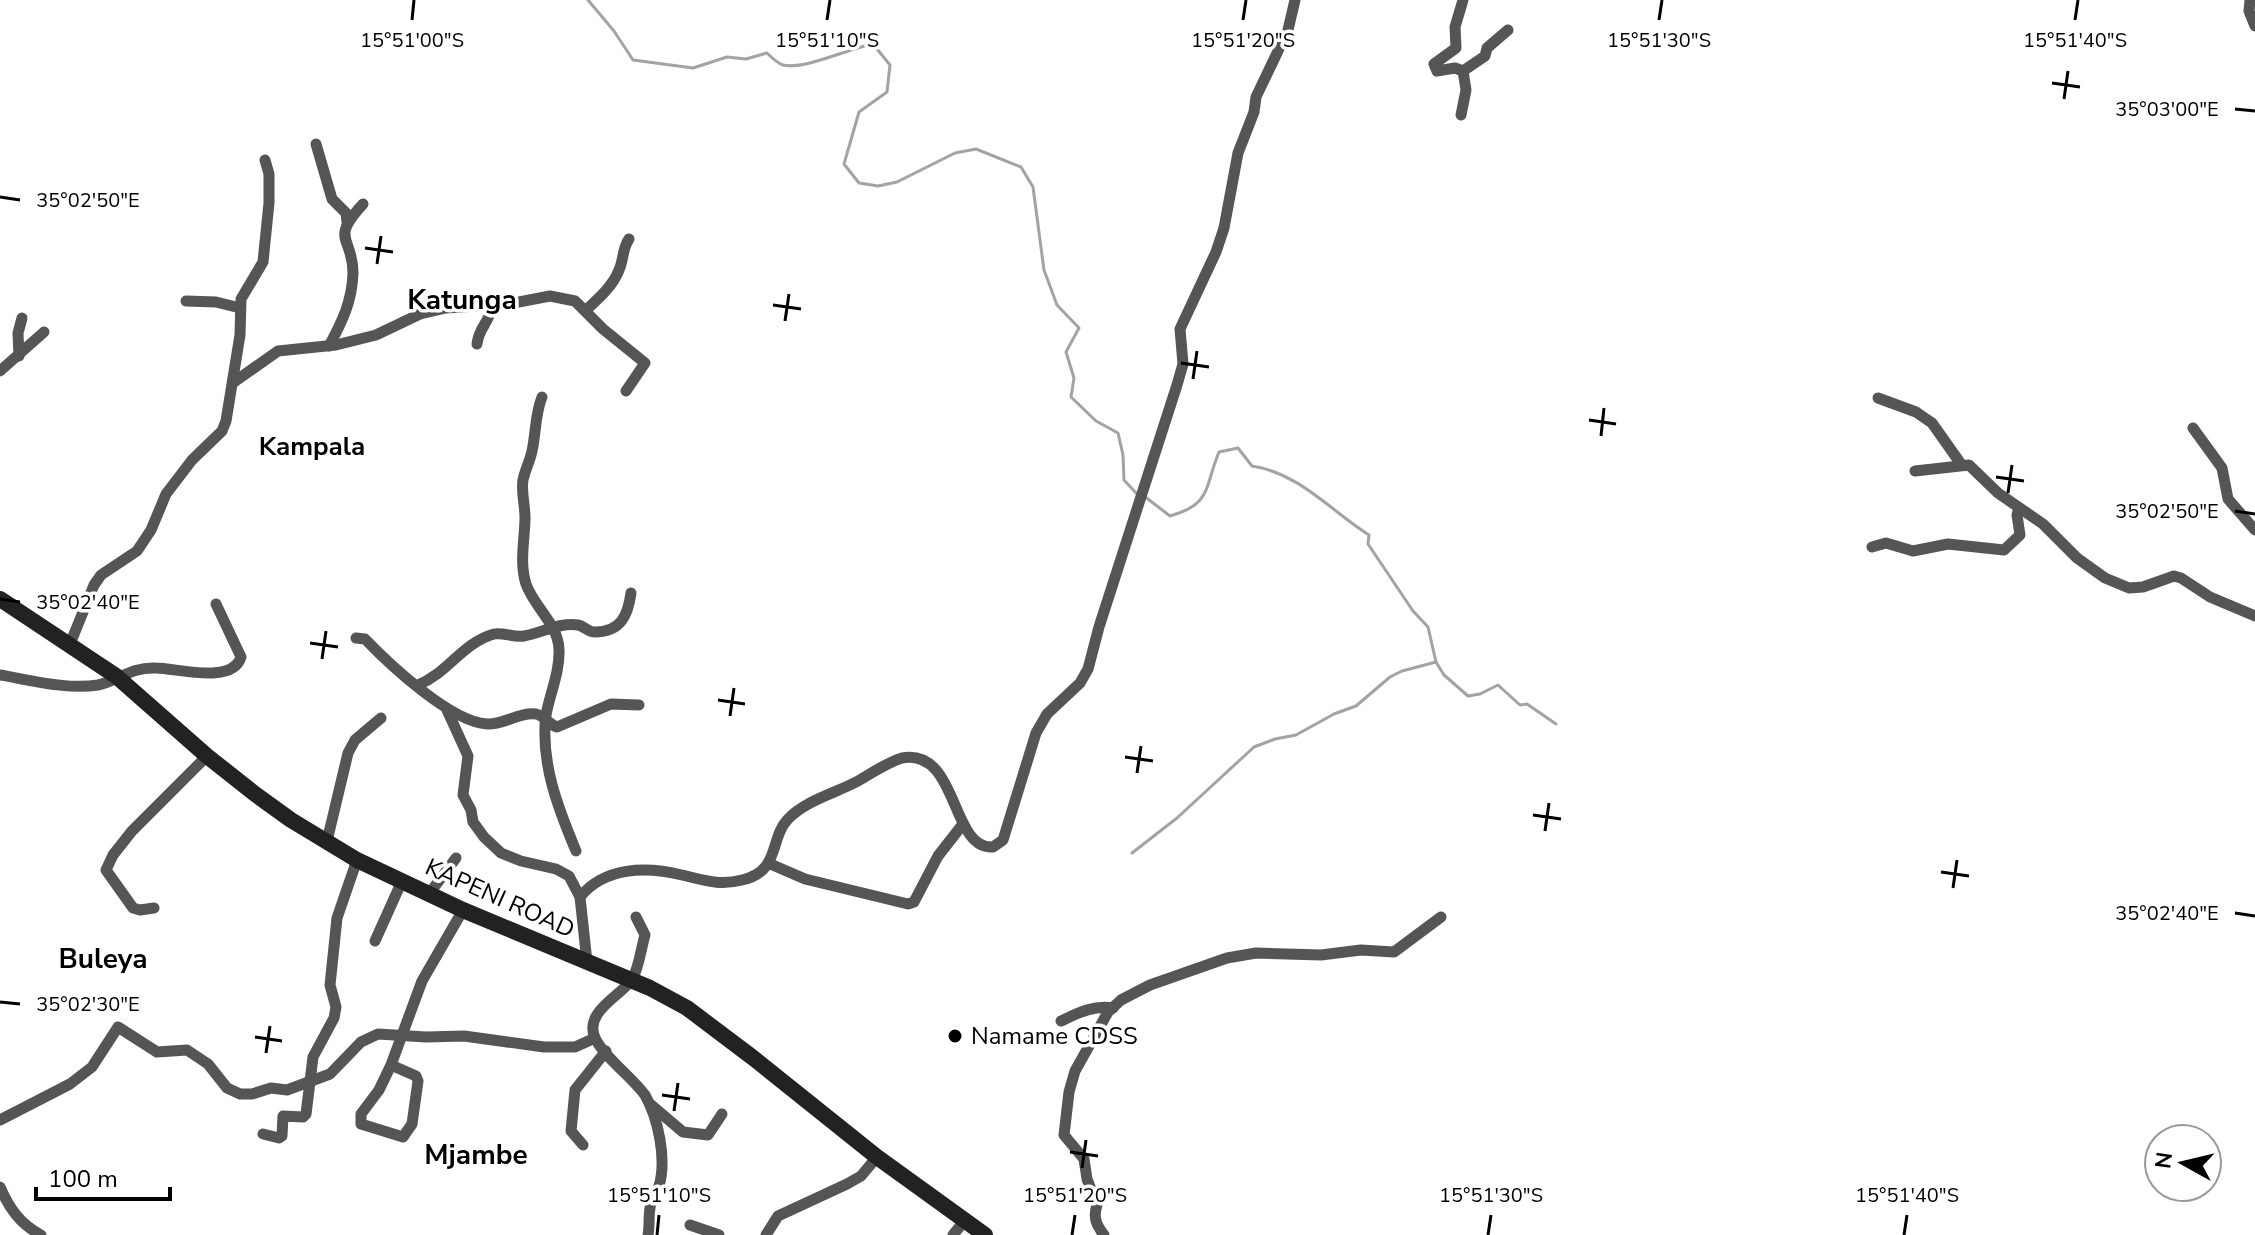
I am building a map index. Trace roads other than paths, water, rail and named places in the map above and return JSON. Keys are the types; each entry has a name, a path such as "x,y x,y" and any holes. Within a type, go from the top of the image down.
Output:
{"main road":[{"name":"KAPENI ROAD","path":"0,599 116,676 207,756 291,820 357,860 463,910 632,980 704,1020 877,1157 985,1235"}],"street":[{"path":"580,897 586,889 611,873 675,874 715,884 753,877 774,854 784,824 790,816 906,757 922,760 934,770 949,790 970,836 982,847 993,847 1003,840 1036,733 1047,714 1080,683 1088,669 1183,364 1180,329 1216,252 1224,228 1238,153 1254,112 1256,97 1288,30 1295,0"},
{"path":"1463,0 1455,27 1456,48 1434,64 1437,71 1455,68 1463,71"},
{"path":"2250,0 2249,11 2255,26"},
{"path":"1463,71 1485,56 1487,48 1508,30"},
{"path":"1461,115 1466,90 1463,71"},
{"path":"316,144 332,199 346,213 344,239 353,270 349,310 329,346"},
{"path":"70,644 101,575 137,551 151,530 166,494 192,460 222,431 234,382 243,292 263,262 269,203 269,174 265,160"},
{"path":"347,222 363,204"},
{"path":"586,310 619,271 624,245 629,239"},
{"path":"234,382 278,351 329,346 381,334 429,312 446,308 559,296 575,301 645,363 626,391"},
{"path":"186,301 216,302 240,308"},
{"path":"477,344 478,331 490,318 492,305"},
{"path":"19,356 18,333 22,318"},
{"path":"0,371 44,332"},
{"path":"542,397 537,410 530,462 522,481 526,514 523,567 527,585 553,628 559,647 546,719 547,770 576,851"},
{"path":"1878,398 1916,412 1932,423 1961,464"},
{"path":"2193,428 2222,468 2228,499 2255,530"},
{"path":"1915,471 1969,465 1998,493 2064,542 2093,571 2129,588 2143,587 2174,576 2210,597 2255,616"},
{"path":"1872,547 1886,543 1913,551 1948,544 2004,550 2020,535 2019,508"},
{"path":"418,685 443,671 463,649 495,633 522,637 578,625 592,633 615,629 628,615 631,593"},
{"path":"0,675 79,685 101,684 116,676 155,667 198,674 224,670 241,661 240,650 216,604"},
{"path":"356,638 365,639 389,664 447,710 488,724 518,715 537,714 557,727 611,704 639,705"},
{"path":"447,710 468,756 463,795 473,822 501,853 556,869 569,876 580,897 587,962"},
{"path":"327,841 348,753 355,740 381,718"},
{"path":"154,908 133,908 106,870 113,855 132,831 207,756"},
{"path":"768,863 805,879 908,904 914,902 938,856 963,824"},
{"path":"429,894 456,858"},
{"path":"263,1134 279,1138 282,1136 283,1116 303,1117 313,1057 334,1018 336,1007 330,985 337,918 357,860"},
{"path":"375,941 402,881"},
{"path":"391,1065 416,1076 418,1081 412,1124 403,1137 361,1124 361,1114 379,1090 432,961 463,910"},
{"path":"636,917 645,935 632,980 602,1008 594,1022 595,1038 637,1084 650,1104 683,1132 708,1135 722,1114"},
{"path":"1104,1235 1097,1227 1094,1214 1097,1205 1087,1179 1084,1159 1064,1135 1075,1071 1094,1034 1121,1000 1150,985 1227,958 1256,953 1321,955 1361,950 1394,952 1441,917"},
{"path":"1061,1021 1101,1006 1113,1008"},
{"path":"0,1120 70,1084 92,1067 118,1027 157,1052 187,1050 208,1064 227,1088 240,1094 271,1088 287,1090 310,1082 332,1072 353,1049 371,1036 385,1033 464,1036 544,1047 578,1046 595,1038"},
{"path":"583,1145 571,1131 575,1090 606,1051"},
{"path":"648,1235 650,1206 659,1188 663,1161 650,1104"},
{"path":"766,1235 778,1216 861,1176 877,1157"},
{"path":"0,1187 9,1207 20,1220 41,1235"},
{"path":"953,1235 965,1220"},
{"path":"690,1225 719,1235"}],"waterway":[{"path":"588,0 633,60 693,68 727,57 746,59 767,53 781,64 792,66 873,44 890,65 887,92 859,112 844,164 859,183 878,186 897,182 955,153 976,149 1021,167 1033,187 1044,270 1057,305 1079,328 1066,352 1074,378 1071,397 1096,421 1118,433 1124,480 1137,494"},
{"path":"1144,496 1170,516 1184,511 1205,493 1219,452 1238,448 1252,466 1285,476 1369,535 1368,544 1413,611 1428,627 1436,662"},
{"path":"1132,853 1177,818 1254,747 1296,735 1356,706 1390,677 1402,671 1436,662 1444,675 1468,696 1498,685 1520,705 1527,704 1556,724"}],"place":[{"name":"Namame CDSS","path":"955,1036"}],"district":[{"name":"Katunga","path":"462,299"},
{"name":"Kampala","path":"312,446"},
{"name":"Buleya","path":"103,958"},
{"name":"Mjambe","path":"476,1154"}]}
